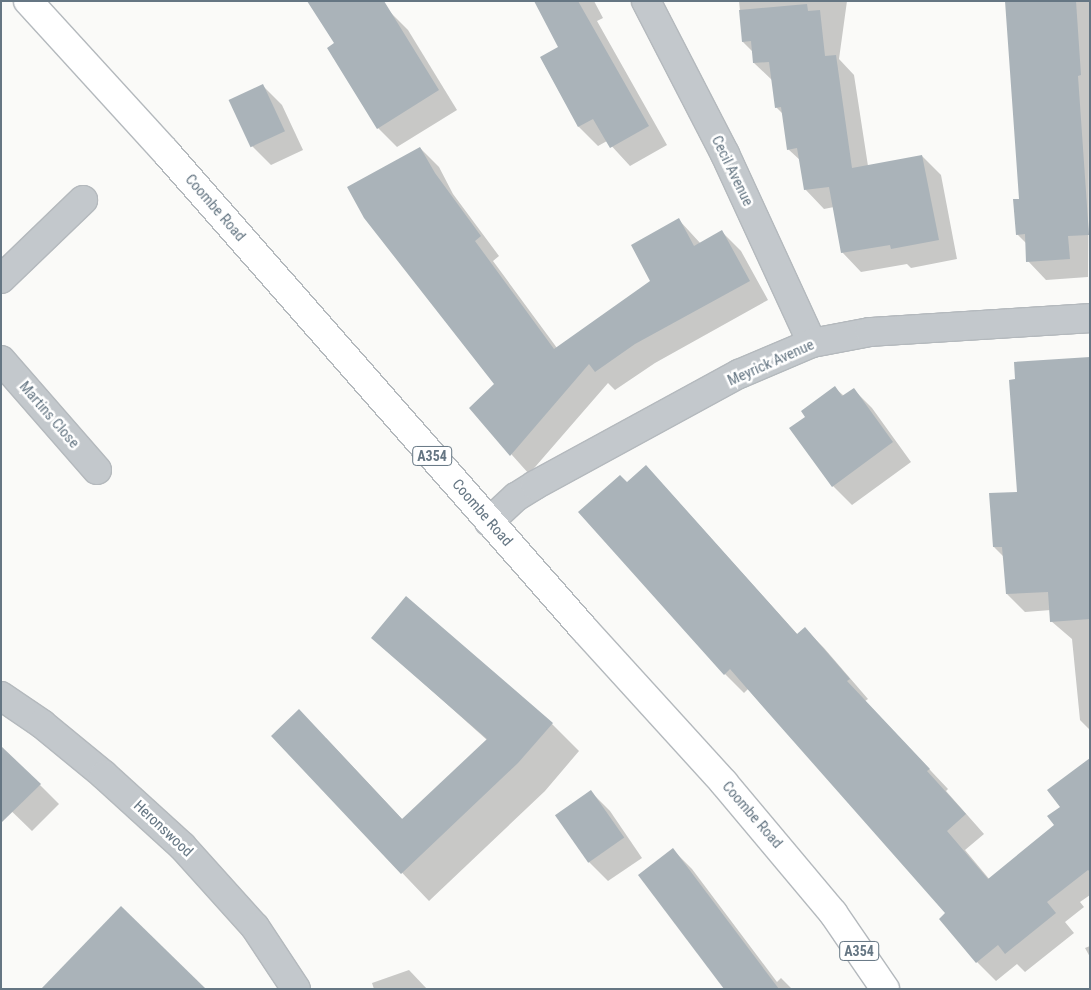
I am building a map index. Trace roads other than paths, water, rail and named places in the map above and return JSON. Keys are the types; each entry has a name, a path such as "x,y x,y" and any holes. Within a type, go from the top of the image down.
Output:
{"highway":[{"name":"Coombe Road","path":"28,1 165,151 489,522 781,850 833,913 885,989"}],"street":[{"name":"Cecil Avenue","path":"646,1 725,154 812,343"},
{"path":"1,279 83,200"},
{"name":"Meyrick Avenue","path":"489,522 516,497 535,485 739,374 812,343 870,332 1090,318"},
{"name":"Martins Close","path":"1,360 97,470"},
{"name":"Heronswood","path":"1,696 42,724 104,775 176,840 255,927 296,989"}]}
